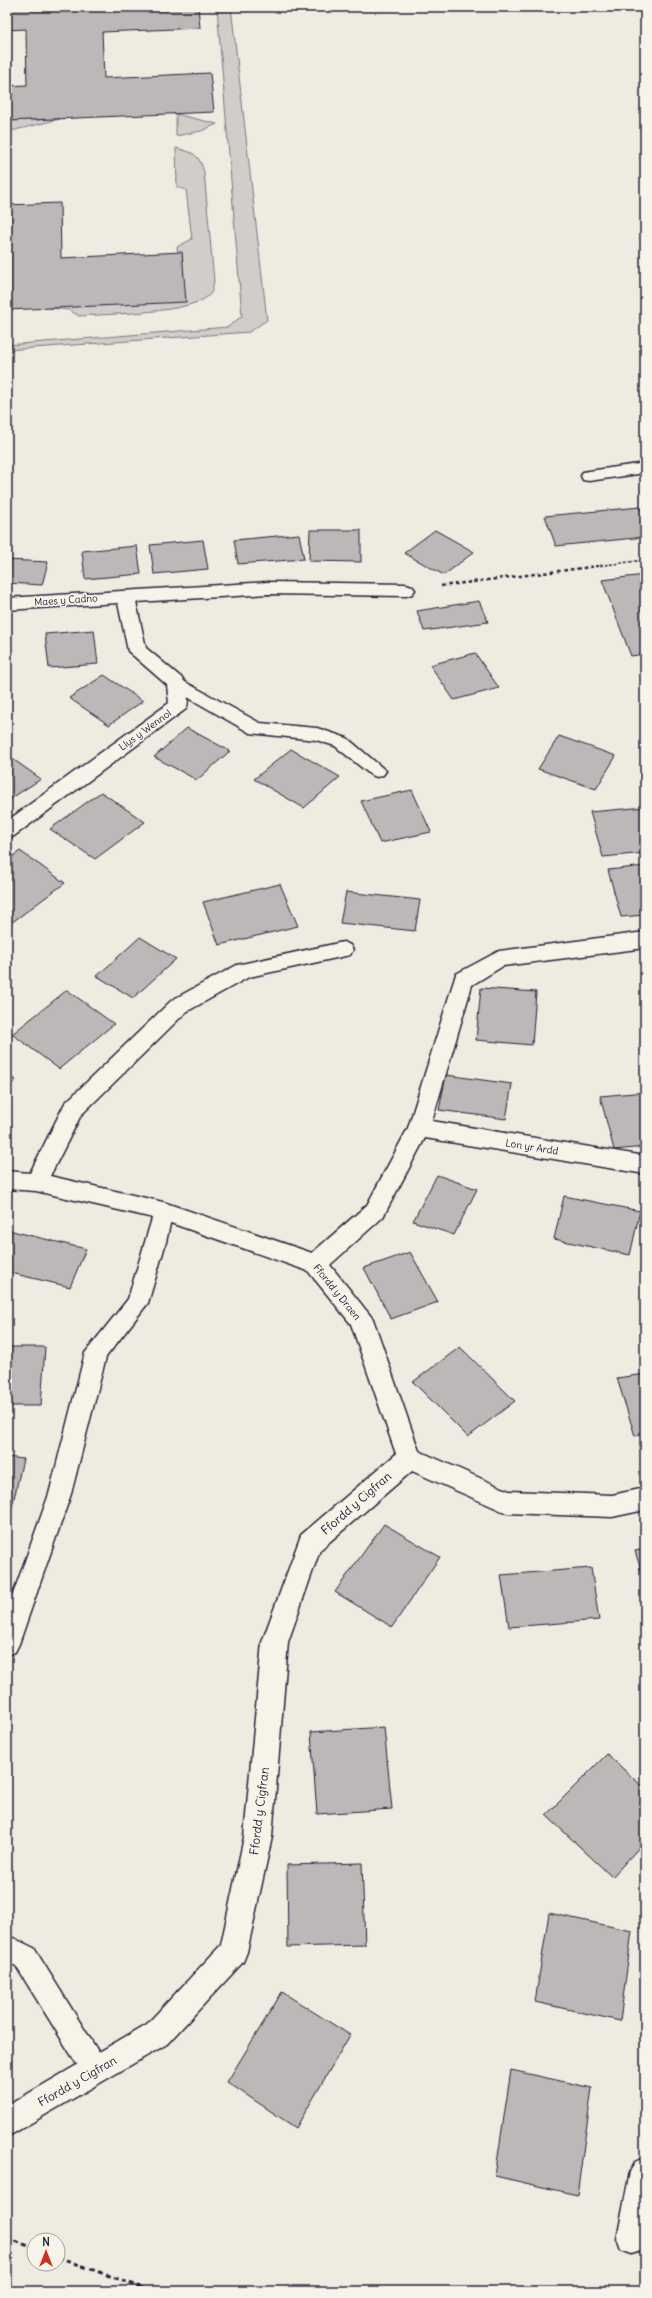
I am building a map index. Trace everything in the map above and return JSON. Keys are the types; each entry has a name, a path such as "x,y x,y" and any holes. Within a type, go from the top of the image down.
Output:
{"street":[{"path":"589,476 645,468"},
{"name":"Maes y Cadno","path":"7,604 268,588 406,590"},
{"path":"126,596 137,651 176,683"},
{"name":"Llys y Wennol","path":"7,831 179,705 176,683"},
{"path":"316,1264 375,1211 419,1128 463,980 499,959 645,940"},
{"path":"36,1182 73,1109 179,1006 244,970 343,950"},
{"name":"Lon yr Ardd","path":"419,1128 645,1165"},
{"name":"Ffordd y Draen","path":"7,1180 36,1182 163,1211 316,1264 361,1319 409,1458"},
{"path":"409,1458 507,1502 612,1506 645,1499"},
{"name":"Ffordd y Cigfran","path":"7,2122 157,2034 233,1952 258,1837 275,1642 305,1557 310,1543 409,1458"},
{"path":"638,2242 645,2172"}],"lane":[{"path":"176,683 256,729 317,734 341,742 377,771"},
{"path":"7,1644 60,1494 96,1353 137,1303 156,1242 163,1211"},
{"path":"7,1948 25,1957 95,2070"}],"path":[{"path":"406,590 540,575 556,570 645,560"},
{"path":"7,2238 26,2245"},
{"path":"66,2260 151,2291"}],"shaded area":[{"path":"217,7 231,7 267,320 249,332 7,350 7,345 228,327 242,316"},
{"path":"176,114 217,124 201,131 176,136"},
{"path":"60,119 7,132 7,121"},
{"path":"176,148 195,155 200,161 204,172 214,281 211,293 202,300 188,305 149,312 79,316 69,310 15,305 183,297 177,247 192,239 186,190 177,187"}],"building":[{"path":"7,7 198,7 200,28 102,32 104,78 210,73 214,112 7,121 7,86 27,85 26,29 7,30"},
{"path":"60,203 61,258 182,252 186,302 7,310 7,205"},
{"path":"640,507 645,518 645,537 556,546 545,516"},
{"path":"310,530 361,530 361,562 309,561"},
{"path":"435,530 474,552 444,575 404,553"},
{"path":"299,534 304,559 238,564 234,540"},
{"path":"203,540 208,569 154,574 150,545"},
{"path":"137,546 141,574 85,579 82,551"},
{"path":"7,560 48,562 42,585 7,583"},
{"path":"645,575 645,654 631,656 602,580"},
{"path":"479,601 488,622 424,631 417,611"},
{"path":"94,630 98,664 49,668 45,634"},
{"path":"475,653 499,688 454,700 430,665"},
{"path":"104,675 143,701 109,725 69,698"},
{"path":"187,728 230,751 197,780 154,757"},
{"path":"559,736 616,756 596,789 538,769"},
{"path":"291,749 340,777 304,808 254,779"},
{"path":"7,755 41,779 7,801"},
{"path":"412,790 431,832 380,843 361,801"},
{"path":"101,792 145,822 95,859 50,829"},
{"path":"645,807 645,853 603,857 590,812"},
{"path":"20,851 65,883 11,923 7,919 7,860"},
{"path":"645,866 645,915 621,917 608,870"},
{"path":"280,884 298,926 219,945 203,902"},
{"path":"346,892 420,900 415,931 340,923"},
{"path":"140,937 176,959 133,998 97,976"},
{"path":"481,988 536,992 532,1045 476,1040"},
{"path":"67,990 114,1024 59,1069 12,1034"},
{"path":"7,1074 16,1080 7,1088"},
{"path":"446,1075 512,1084 506,1119 439,1110"},
{"path":"645,1092 645,1147 614,1150 600,1096"},
{"path":"437,1175 477,1189 454,1235 413,1221"},
{"path":"564,1196 640,1211 630,1255 554,1239"},
{"path":"8,1230 86,1249 70,1287 7,1272"},
{"path":"410,1252 438,1302 391,1319 364,1268"},
{"path":"7,1347 45,1347 41,1406 7,1406"},
{"path":"460,1347 515,1401 468,1437 413,1382"},
{"path":"645,1374 645,1434 635,1436 617,1378"},
{"path":"7,1457 23,1459 8,1525 7,1525"},
{"path":"384,1524 440,1557 392,1627 335,1592"},
{"path":"645,1549 645,1582 635,1551"},
{"path":"591,1568 599,1620 509,1627 501,1575"},
{"path":"384,1727 392,1809 317,1814 311,1732"},
{"path":"607,1754 645,1789 645,1841 612,1877 546,1815"},
{"path":"362,1863 365,1945 288,1947 287,1865"},
{"path":"549,1913 632,1931 620,2021 535,2002"},
{"path":"282,1992 350,2035 296,2128 227,2082"},
{"path":"511,2070 592,2088 577,2195 495,2176"}]}
